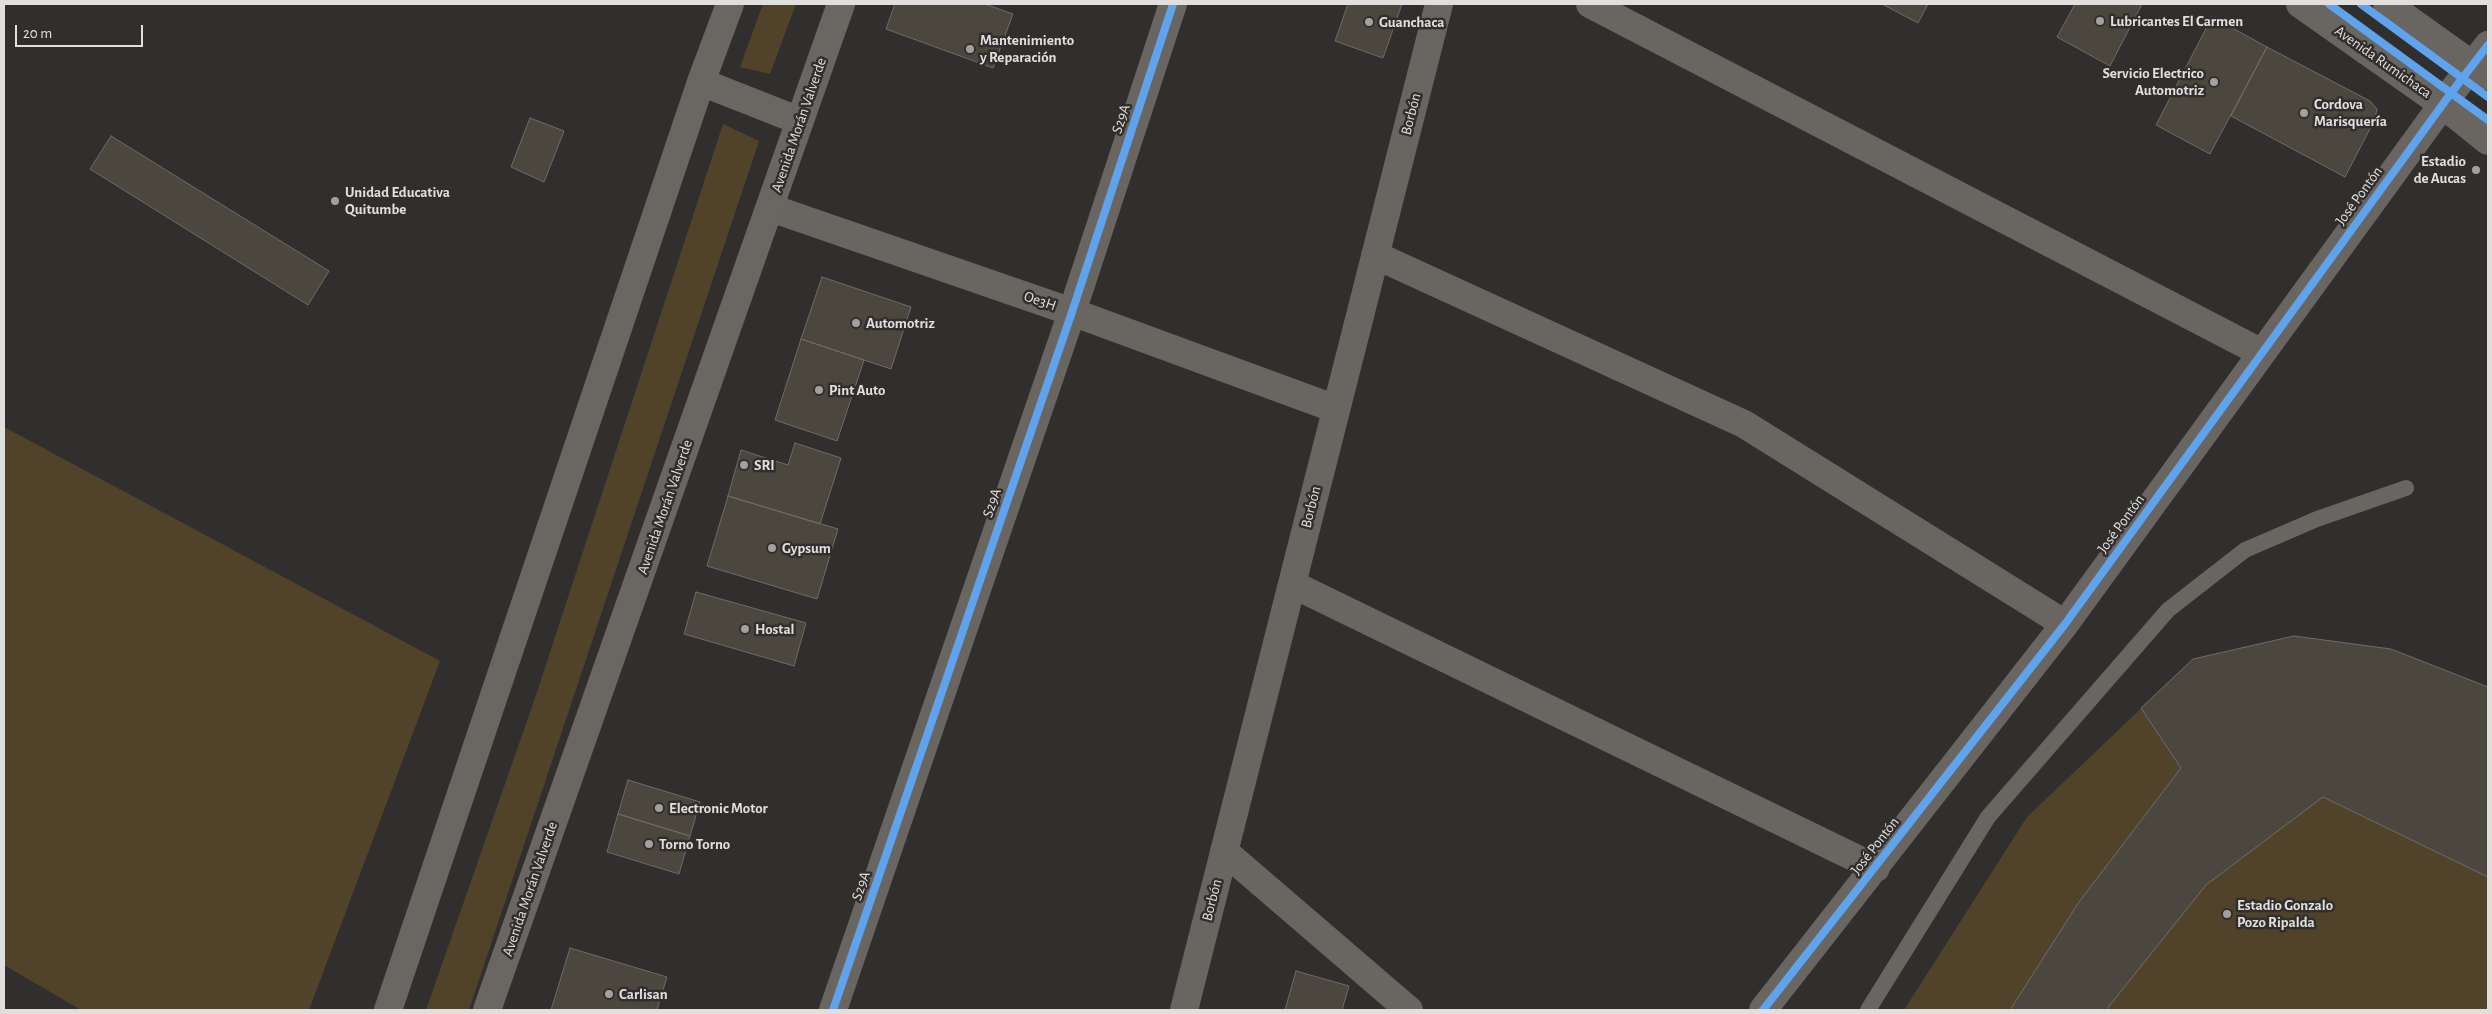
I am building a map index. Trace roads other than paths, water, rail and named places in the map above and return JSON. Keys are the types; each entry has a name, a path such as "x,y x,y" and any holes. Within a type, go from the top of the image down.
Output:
{"main road":[{"path":"388,1010 701,82 730,4"},
{"name":"Avenida Morán Valverde","path":"487,1010 771,208 841,4"},
{"path":"701,82 800,121"}],"street":[{"name":"S29A","path":"833,1010 1072,312 1173,4"},
{"name":"Borbón","path":"1184,1010 1439,4"},
{"path":"1590,4 2262,353"},
{"name":"Avenida Rumichaca","path":"2300,4 2442,104 2488,141"},
{"path":"2387,4 2484,62"},
{"name":"José Pontón","path":"1763,1010 2065,624 2442,104 2484,62"},
{"name":"Oe3H","path":"771,208 1072,312 1336,409"},
{"path":"1375,255 1744,424 2065,624"},
{"path":"1292,584 1876,868"},
{"path":"1224,851 1409,1010"}],"lane":[{"path":"1868,1010 1988,817 2168,610 2245,550 2317,519 2406,488"}],"place":[{"name":"Lubricantes El Carmen","path":"2100,21"},
{"name":"Guanchaca","path":"1369,22"},
{"name":"Mantenimiento y Reparación","path":"970,49"},
{"name":"Servicio Electrico Automotriz","path":"2214,82"},
{"name":"Cordova Marisquería","path":"2304,113"},
{"name":"Estadio de Aucas","path":"2476,170"},
{"name":"Unidad Educativa Quitumbe","path":"335,201"},
{"name":"Automotriz","path":"856,323"},
{"name":"Pint Auto","path":"819,390"},
{"name":"SRI","path":"744,465"},
{"name":"Gypsum","path":"772,548"},
{"name":"Hostal","path":"745,629"},
{"name":"Electronic Motor","path":"659,808"},
{"name":"Torno Torno","path":"649,844"},
{"name":"Estadio Gonzalo Pozo Ripalda","path":"2227,914"},
{"name":"Carlisan","path":"609,994"}]}
